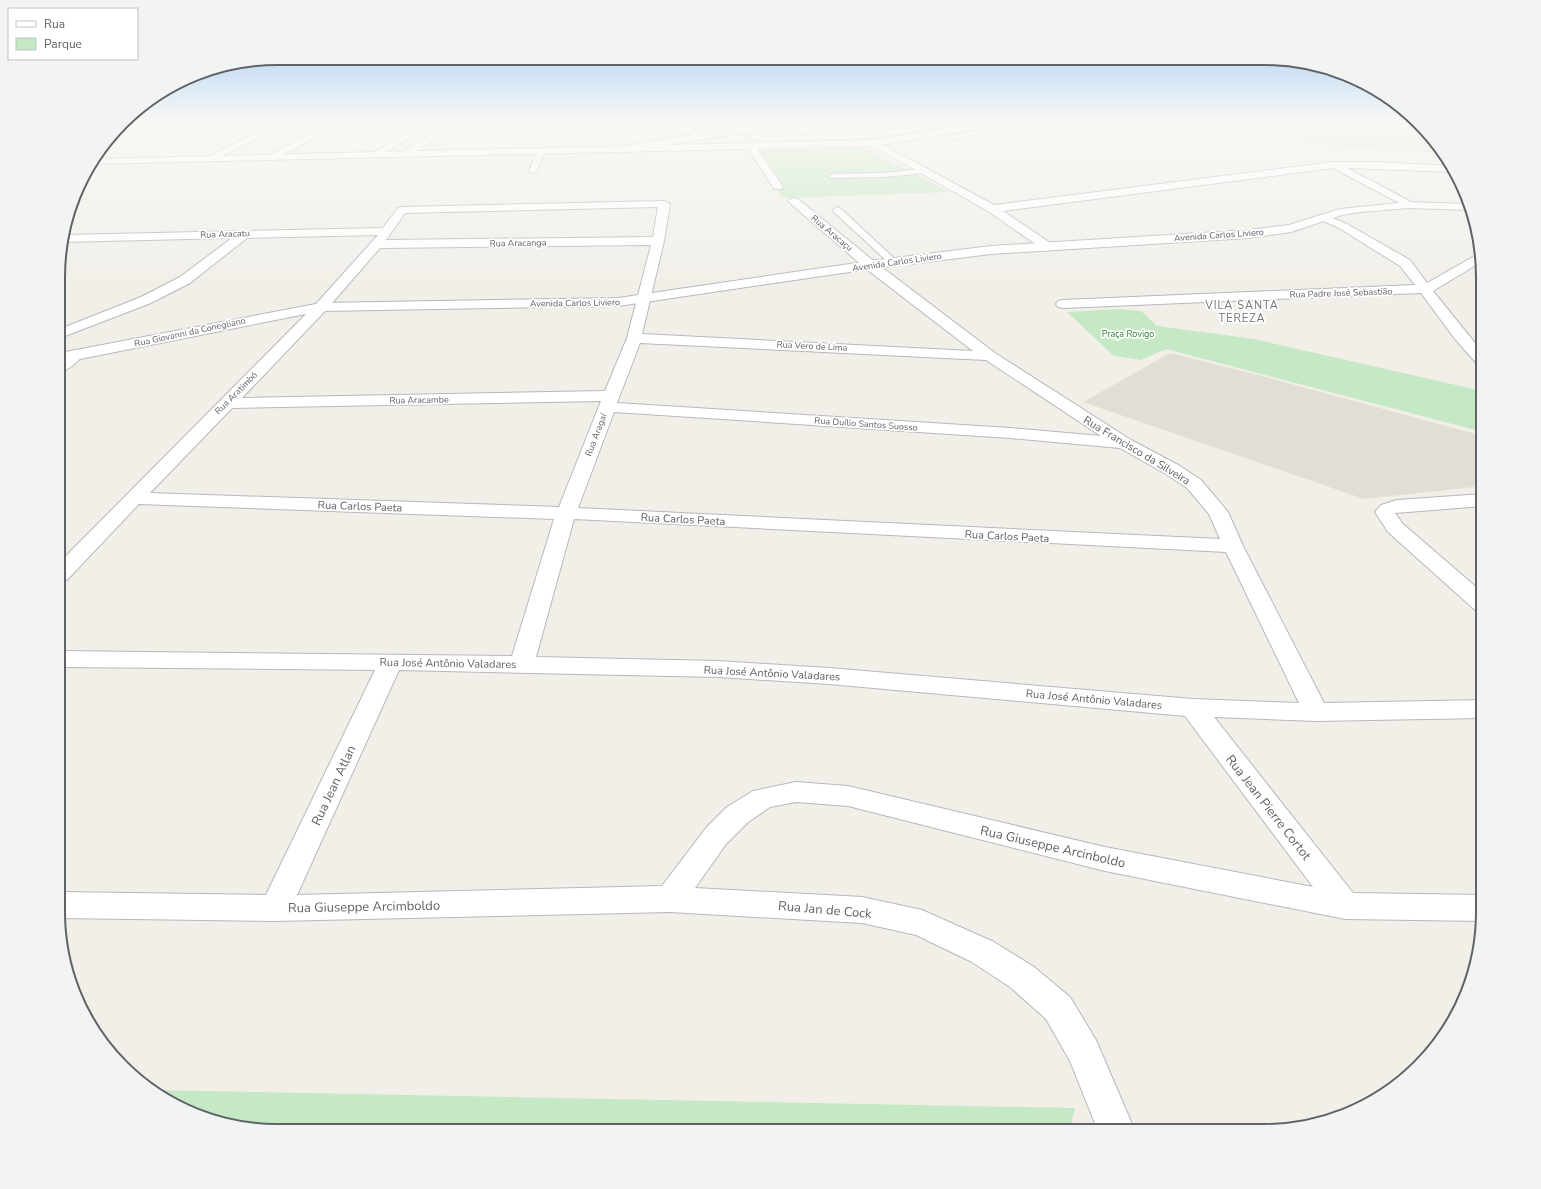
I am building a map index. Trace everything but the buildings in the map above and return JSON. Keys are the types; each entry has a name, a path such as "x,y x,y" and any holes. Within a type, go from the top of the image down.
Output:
{"street":[{"path":"771,176 778,187"},
{"path":"932,176 992,209 1048,247"},
{"path":"992,209 1251,176"},
{"path":"1354,176 1409,205"},
{"name":"Rua Aracaçu","path":"794,201 870,265"},
{"name":"Rua Aratimbó","path":"65,569 321,307 377,244 401,211 408,209 664,204"},
{"name":"Rua Aragaí","path":"522,664 566,513 634,338 658,241 664,204"},
{"name":"Avenida Carlos Liviero","path":"321,307 618,302 870,265 991,250 1248,234 1309,224 1323,217 1340,212 1409,205 1464,206"},
{"path":"1323,217 1343,226 1405,264 1426,289 1460,336 1476,354"},
{"path":"1309,224 1337,231 1372,244"},
{"name":"Rua Aracatu","path":"68,239 386,231"},
{"path":"65,332 146,300 185,280 245,234"},
{"name":"Rua Aracanga","path":"377,244 658,241"},
{"path":"1426,289 1476,260"},
{"name":"Rua Francisco da Silveira","path":"870,265 990,356 1125,444 1173,470 1194,484 1218,512 1233,546 1316,712"},
{"name":"Rua Padre José Sebastião","path":"1063,304 1426,289"},
{"name":"Rua Giovanni da Conegliano","path":"67,357 321,307"},
{"path":"1460,336 1476,337"},
{"name":"Rua Vero de Lima","path":"634,338 990,356"},
{"name":"Rua Aracambe","path":"226,403 610,402"},
{"name":"Rua Duílio Santos Suosso","path":"610,402 1010,433 1125,444"},
{"name":"Rua Carlos Paeta","path":"133,498 566,513 1233,546"},
{"path":"1476,500 1397,506 1388,509 1385,512 1395,528 1476,599"},
{"name":"Rua José Antônio Valadares","path":"65,659 391,662 718,669 829,676 1193,708 1316,712 1476,709"},
{"name":"Rua Jean Atlan","path":"275,908 391,662"},
{"name":"Rua Jean Pierre Cortot","path":"1193,708 1345,906"},
{"name":"Rua Giuseppe Arcinboldo","path":"670,899 716,836 737,815 763,798 796,792 848,796 1105,859 1345,906 1476,908"},
{"name":"Rua Giuseppe Arcimboldo","path":"65,905 275,908 670,899"},
{"name":"Rua Jan de Cock","path":"670,899 862,910 922,923 982,952 1022,977 1058,1008 1084,1052 1113,1124"}],"lane":[{"path":"837,210 893,262"}],"shaded area":[{"path":"1170,353 1476,434 1476,487 1364,499 1083,402"}],"green space":[{"path":"767,176 920,176 950,192 783,198"},
{"name":"Praça Rovigo","path":"1118,309 1141,311 1157,326 1254,339 1476,390 1476,430 1166,349 1141,360 1114,356 1067,312"},
{"path":"162,1090 1075,1108 1071,1124 263,1124 235,1120 209,1113 183,1102"}],"district":[{"name":"VILA SANTA TEREZA","path":"1242,311"}]}
